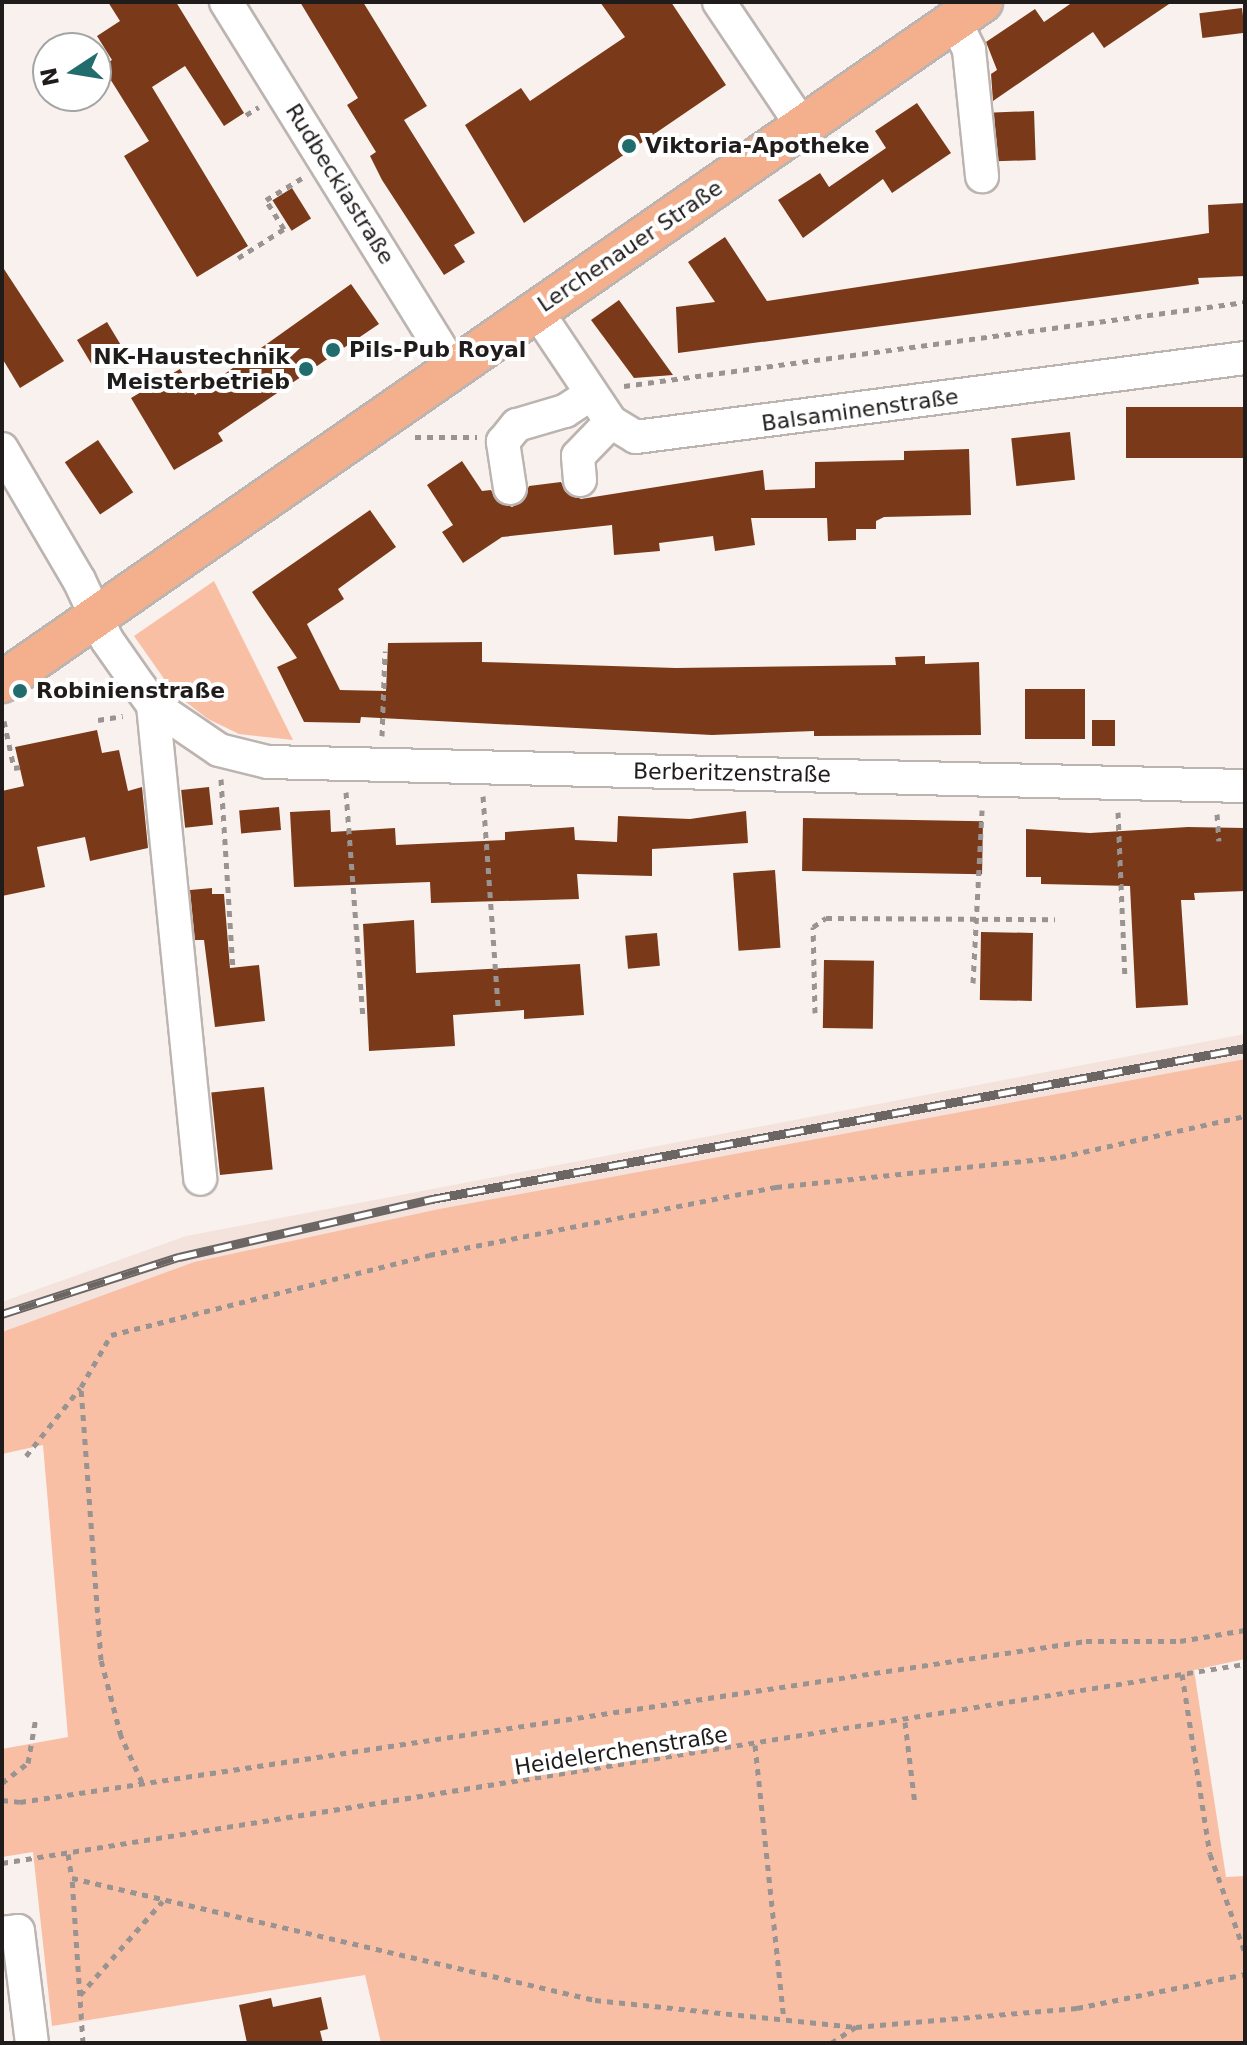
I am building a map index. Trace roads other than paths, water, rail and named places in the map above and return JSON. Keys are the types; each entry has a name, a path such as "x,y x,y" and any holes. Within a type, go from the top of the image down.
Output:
{"main road":[{"name":"Lerchenauer Straße","path":"2,682 95,614 968,12"}],"street":[{"name":"Rudbeckiastraße","path":"226,2 452,367"},
{"path":"719,2 803,127"},
{"path":"968,12 982,176"},
{"name":"Balsaminenstraße","path":"536,310 590,395 611,422 636,437 661,437 1245,358"},
{"path":"510,488 503,442 510,433 517,425 565,411 590,395"},
{"path":"580,480 578,456 611,422"},
{"name":"Berberitzenstraße","path":"2,449 95,614 138,710 200,1179"},
{"name":"Berberitzenstraße","path":"138,710 219,750 268,762 1245,786"},
{"path":"8,1943 18,2019"}],"railway":[{"path":"2,1314 179,1257 432,1199 1245,1048"}],"place":[{"name":"Viktoria-Apotheke","path":"629,146"},
{"name":"Pils-Pub Royal","path":"333,350"},
{"name":"NK-Haustechnik Meisterbetrieb","path":"306,369"},
{"name":"Robinienstraße","path":"20,691"}]}
